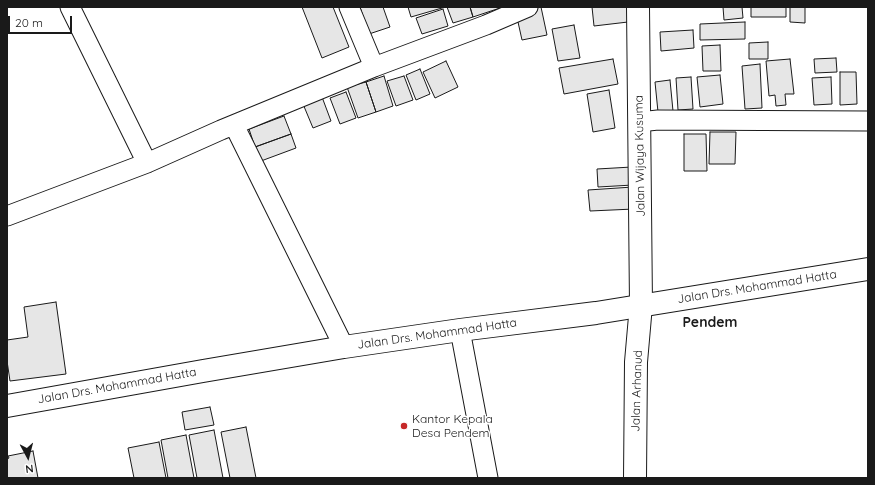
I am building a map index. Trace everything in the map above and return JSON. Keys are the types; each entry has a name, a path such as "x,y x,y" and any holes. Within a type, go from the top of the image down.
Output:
{"main road":[{"name":"Jalan Wijaya Kusuma","path":"638,7 638,122 642,305"},
{"name":"Jalan Drs. Mohammad Hatta","path":"7,406 344,347 460,330 596,313 868,269"},
{"name":"Jalan Arhanud","path":"635,478 636,362 642,305"}],"street":[{"path":"70,7 147,163"},
{"path":"348,7 374,67"},
{"path":"7,216 147,163 374,67 528,7"},
{"path":"638,122 658,120 868,121"},
{"path":"234,125 344,347"},
{"path":"460,330 488,478"}],"building":[{"path":"302,7 333,7 349,47 322,58"},
{"path":"360,7 383,7 390,27 369,34"},
{"path":"408,7 442,7 442,8 411,17"},
{"path":"447,7 470,7 473,17 453,23"},
{"path":"470,7 500,7 500,8 473,17"},
{"path":"541,7 547,35 522,40 516,13"},
{"path":"592,7 627,7 628,22 594,26"},
{"path":"723,7 742,7 743,18 724,20"},
{"path":"751,7 786,7 786,17 751,17"},
{"path":"790,7 805,7 805,23 790,22"},
{"path":"443,9 448,26 422,34 416,18"},
{"path":"745,22 745,39 700,40 700,24"},
{"path":"574,25 580,58 558,61 552,29"},
{"path":"693,30 694,48 661,51 660,32"},
{"path":"768,42 768,59 749,59 749,43"},
{"path":"720,45 721,71 703,71 702,46"},
{"path":"836,58 837,72 815,73 814,59"},
{"path":"613,59 618,84 564,94 559,68"},
{"path":"790,59 794,94 785,94 786,105 776,106 775,95 769,96 766,61"},
{"path":"446,61 458,87 435,98 423,72"},
{"path":"760,64 762,108 745,109 742,66"},
{"path":"420,69 430,94 416,100 406,75"},
{"path":"840,72 856,72 857,104 840,105"},
{"path":"720,75 723,104 700,107 697,77"},
{"path":"384,76 393,106 376,112 366,82"},
{"path":"404,76 413,100 396,106 387,81"},
{"path":"691,77 693,109 678,110 676,78"},
{"path":"831,77 832,104 814,105 812,78"},
{"path":"670,80 673,111 658,112 655,82"},
{"path":"366,82 376,112 358,118 347,87"},
{"path":"609,90 615,128 593,132 587,94"},
{"path":"346,92 356,118 340,124 330,98"},
{"path":"322,97 331,121 313,128 303,104"},
{"path":"284,116 291,134 255,147 249,129"},
{"path":"710,132 736,132 735,164 709,164"},
{"path":"291,134 296,148 261,161 255,147"},
{"path":"684,134 706,134 707,171 684,171"},
{"path":"632,167 633,185 598,187 597,169"},
{"path":"633,187 634,209 590,211 588,190"},
{"path":"56,302 66,374 10,381 7,361 7,340 28,337 24,307"},
{"path":"210,407 214,425 185,430 182,412"},
{"path":"246,427 256,478 230,478 221,432"},
{"path":"214,430 223,478 197,478 189,435"},
{"path":"186,435 194,478 168,478 161,440"},
{"path":"159,442 166,478 134,478 128,448"},
{"path":"33,451 38,478 7,478 8,456"}],"place":[{"name":"Kantor Kepala Desa Pendem","path":"404,426"}],"district":[{"name":"Pendem","path":"710,323"}]}
